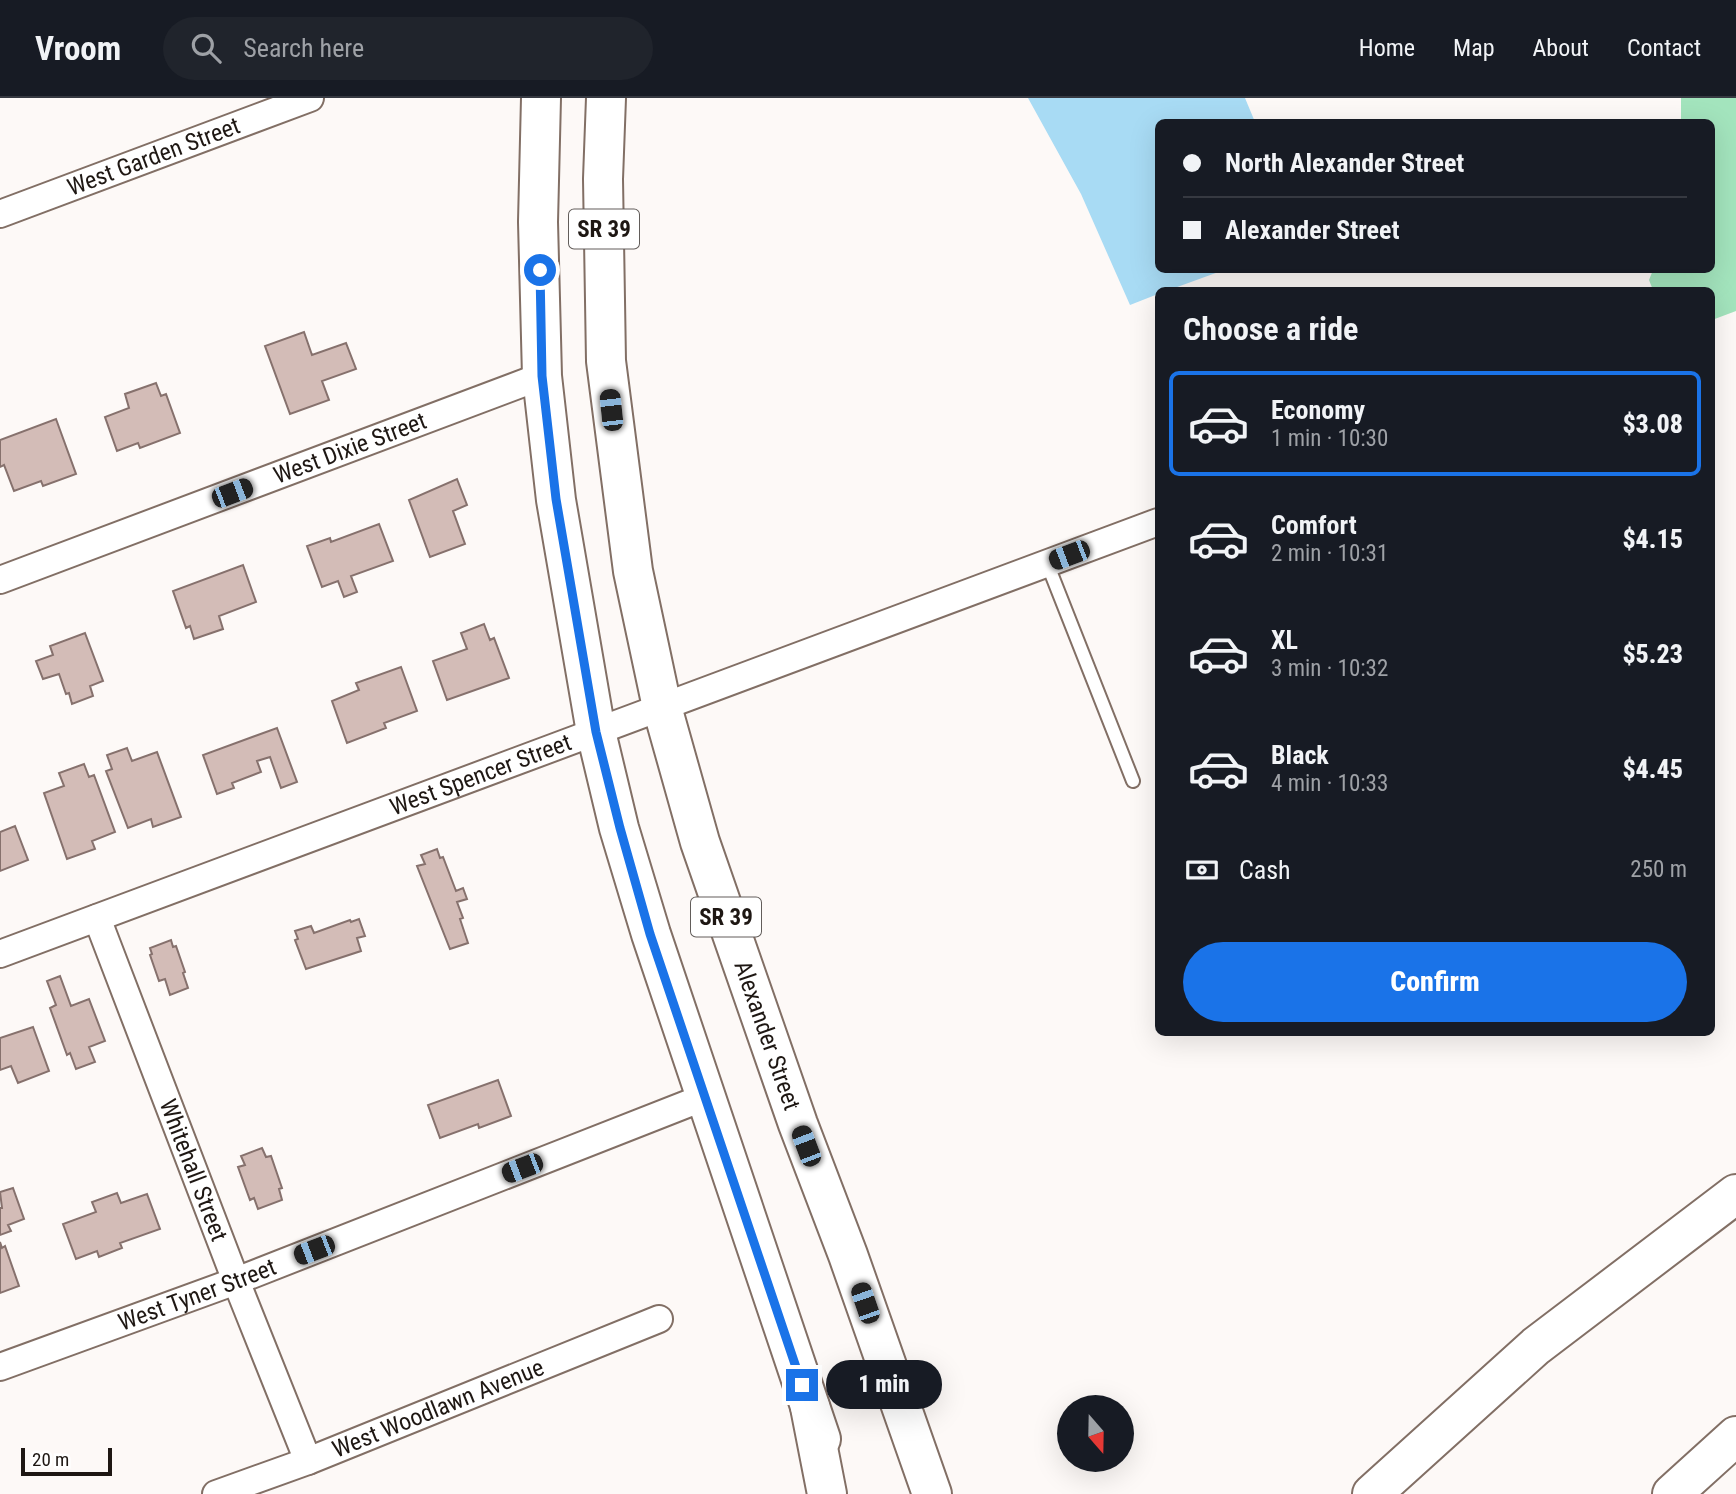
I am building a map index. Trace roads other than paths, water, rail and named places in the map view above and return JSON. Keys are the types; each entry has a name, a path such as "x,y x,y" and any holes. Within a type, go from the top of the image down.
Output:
{"main road":[{"name":"SR 39","path":"541,98 538,222 542,376 556,499 596,732 650,934 839,1494"},
{"name":"Alexander Street","path":"606,98 603,179 606,361 633,571 662,707 705,855 797,1124 849,1255 932,1494"},
{"path":"1372,1494 1536,1346 1736,1194"},
{"path":"810,1407 827,1494"},
{"path":"1672,1494 1736,1436"}],"street":[{"name":"West Garden Street","path":"0,214 310,98"},
{"name":"West Dixie Street","path":"0,580 542,376"},
{"name":"West Spencer Street","path":"0,954 1155,523"},
{"name":"Whitehall Street","path":"97,918 308,1461"},
{"name":"West Tyner Street","path":"0,1367 236,1281 705,1097"},
{"name":"West Woodlawn Avenue","path":"216,1494 308,1461 659,1319"}],"lane":[{"path":"1047,564 1133,781"}],"water":[{"path":"1028,98 1245,98 1254,119 1155,119 1155,273 1216,273 1177,287 1155,287 1155,295 1130,305 1081,194"}]}
